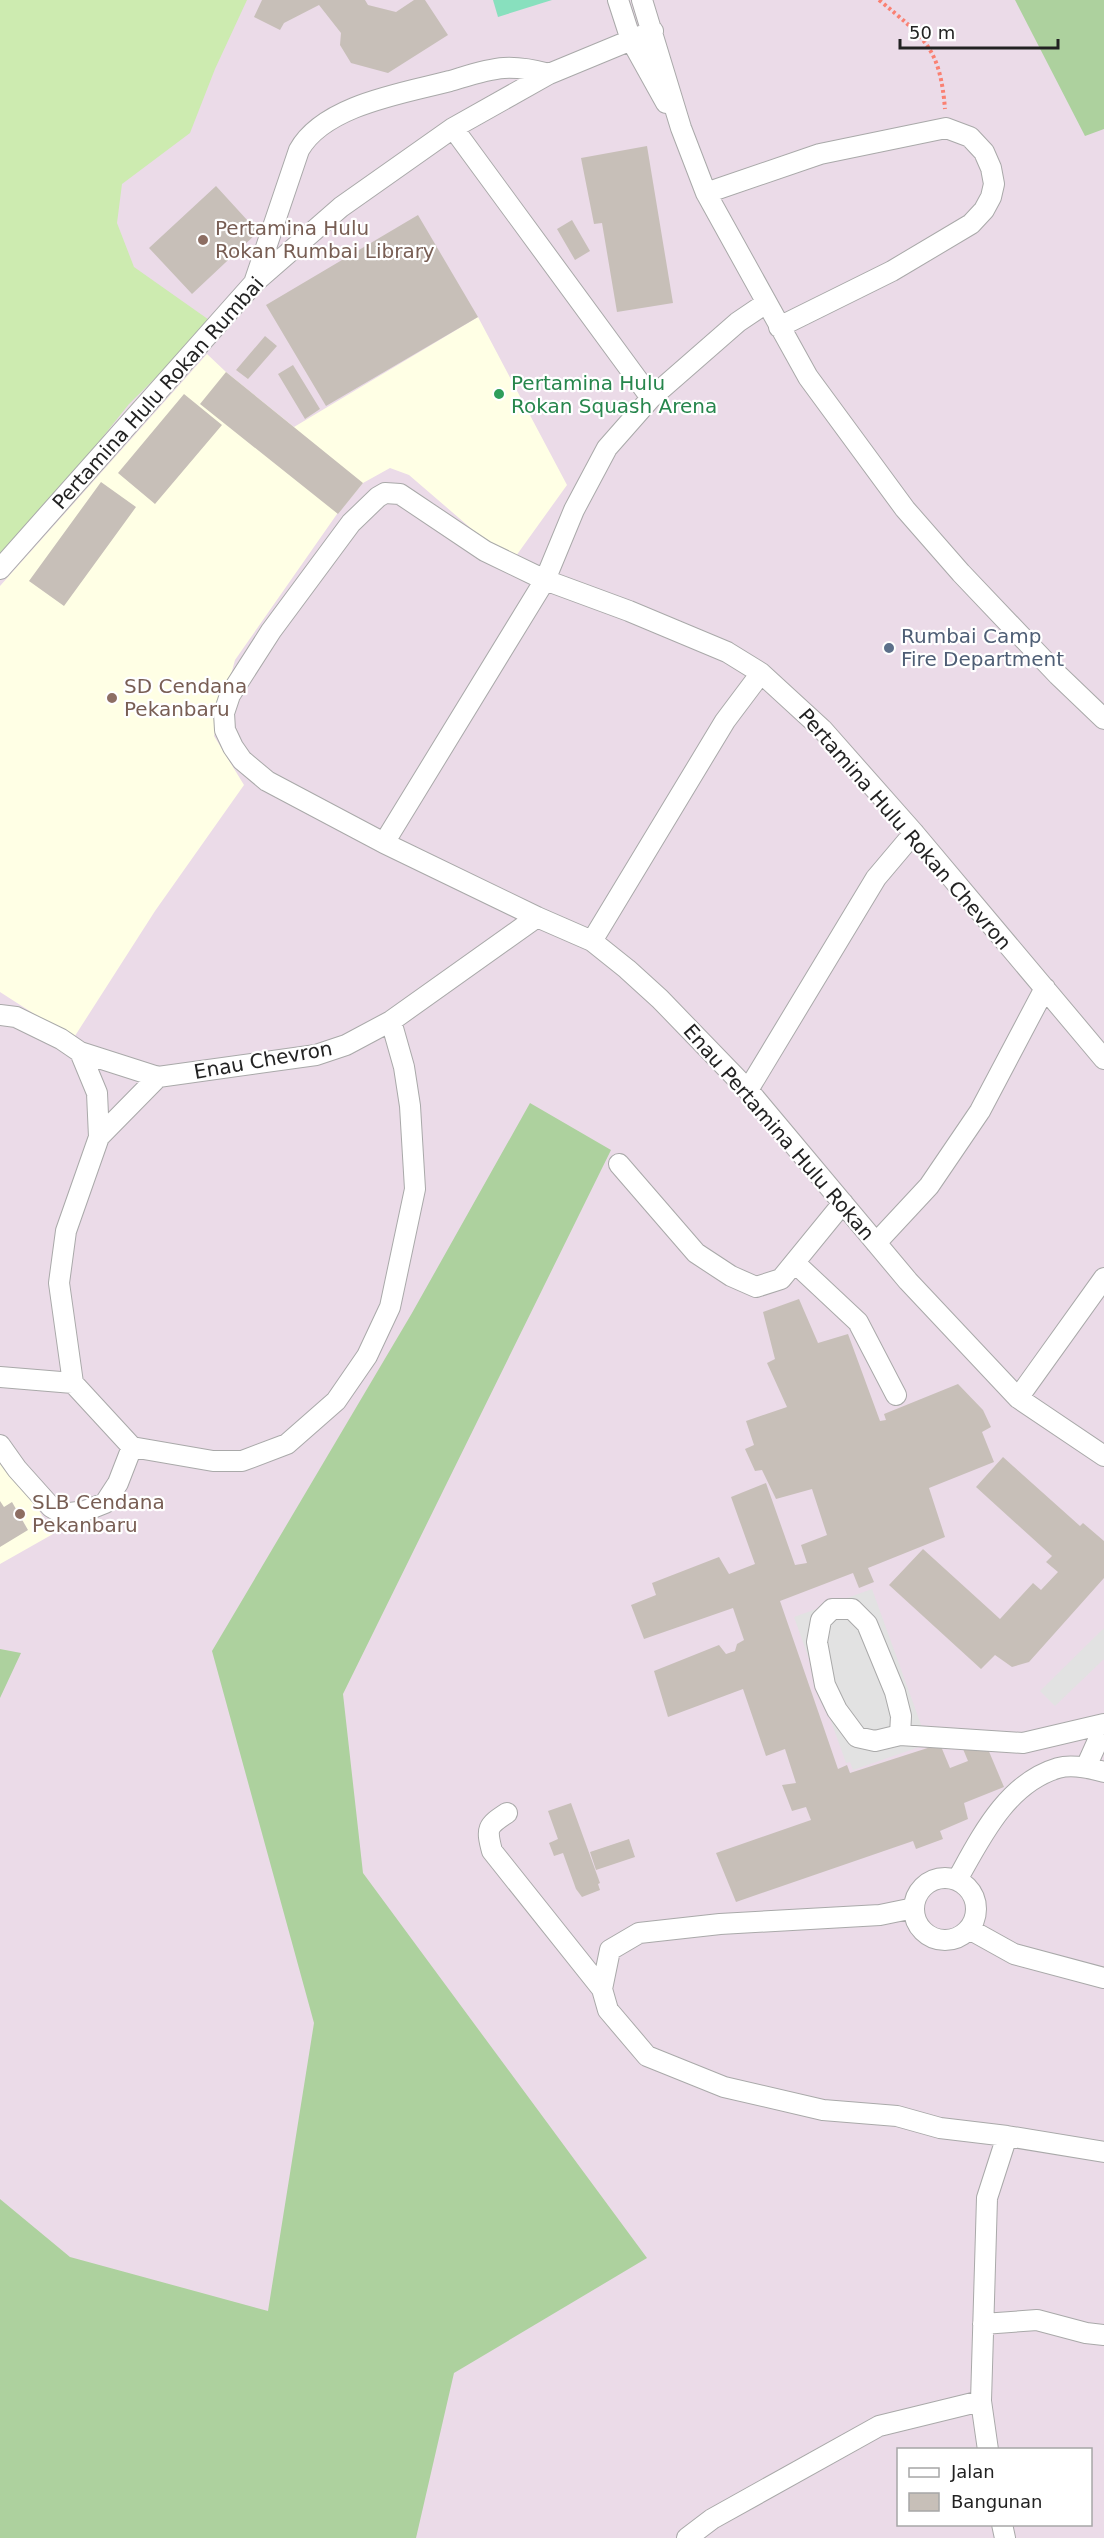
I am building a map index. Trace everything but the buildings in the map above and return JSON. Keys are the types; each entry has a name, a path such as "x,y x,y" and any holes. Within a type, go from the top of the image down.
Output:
{"street":[{"path":"618,0 631,40 681,128"},
{"path":"642,0 681,128 706,193 808,377 905,509 961,573 1058,675 1104,719"},
{"name":"Pertamina Hulu Rokan Rumbai","path":"0,569 254,284 341,207 453,128 549,74 653,31"},
{"path":"254,284 299,150 314,132 337,116 373,102 502,68 528,68 549,74"},
{"path":"453,128 651,398"},
{"path":"706,193 820,154 946,128 970,137 984,152 991,168 994,184 991,197 984,210 971,224 892,271 779,327"},
{"path":"384,843 545,580 574,510 607,448 651,398 738,322 765,303"},
{"name":"Pertamina Hulu Rokan Chevron","path":"384,843 267,781 242,760 225,730 224,713 230,694 271,631 351,523 363,510 385,493 400,494 485,551 545,580 629,611 727,652 761,673 822,729 914,833 1104,1059"},
{"path":"592,941 725,721 761,673"},
{"path":"748,1090 876,878 914,833"},
{"name":"Enau Pertamina Hulu Rokan","path":"384,843 592,941 627,969 660,999 748,1090 909,1281 1018,1398 1104,1456"},
{"name":"Enau Chevron","path":"0,1015 16,1017 80,1052 158,1077 316,1054 346,1046 391,1021 537,917"},
{"path":"876,1243 929,1186 980,1111 1045,988"},
{"path":"80,1052 97,1093 99,1137 66,1230 59,1283 73,1383 132,1447 213,1461 242,1461 286,1444 336,1401 367,1356 390,1307 415,1189 410,1106 404,1067 391,1021"},
{"path":"99,1137 158,1077"},
{"path":"619,1164 696,1253 731,1276 756,1287 782,1279 843,1203"},
{"path":"795,1263 858,1322 896,1395"},
{"path":"1018,1398 1104,1278"},
{"path":"0,1377 73,1383"},
{"path":"0,1445 51,1507 63,1514 85,1511 105,1503 118,1483 132,1447"},
{"path":"900,1735 902,1716 867,1624 852,1609 832,1609 821,1620 817,1642 825,1685 837,1710 857,1737 875,1741 900,1735 1023,1743 1104,1726 1095,1770 1060,1767 1027,1782 988,1824 957,1880"},
{"path":"507,1813 492,1823 487,1833 492,1851 602,1989 608,2010 647,2056 724,2087 823,2110 897,2116 940,2128 1008,2136 1104,2152"},
{"path":"938,1878 957,1880 972,1892 977,1911 969,1929 956,1938 941,1940 927,1934 917,1923 914,1908 921,1889 938,1878"},
{"path":"602,1989 610,1950 639,1933 720,1924 880,1915 914,1908"},
{"path":"969,1929 1014,1954 1104,1978"},
{"path":"988,2448 981,2401 987,2198 1008,2136"},
{"path":"983,2324 1037,2320 1086,2333 1104,2335"},
{"path":"687,2538 712,2519 879,2426 981,2401"}],"path":[{"path":"879,0 916,30 932,52 942,77 946,128"}],"shaded area":[{"path":"0,0 1104,0 1104,2538 0,2538"},
{"name":"SD Cendana Pekanbaru","path":"478,317 567,485 516,556 488,543 409,475 390,468 363,483 337,514 235,660 214,736 244,785 155,911 73,1039 0,992 0,586 207,354 294,427"},
{"name":"SLB Cendana Pekanbaru","path":"0,1445 53,1534 0,1564"},
{"path":"872,1589 928,1744 853,1770 850,1762 846,1763 794,1617"},
{"path":"1104,1628 1104,1659 1055,1706 1040,1691"}],"green space":[{"path":"0,0 247,0 215,69 190,133 122,184 117,223 134,267 212,322 129,404 0,566"},
{"path":"493,0 552,0 498,17"},
{"path":"1015,0 1104,0 1104,129 1085,136"},
{"path":"530,1103 611,1150 343,1694 363,1873 647,2258 454,2373 416,2538 0,2538 0,2199 70,2257 268,2311 314,2023 212,1651 412,1313"},
{"path":"0,1649 21,1653 0,1698"}],"place":[{"name":"Pertamina Hulu Rokan Rumbai Library","path":"203,240"},
{"name":"Pertamina Hulu Rokan Squash Arena","path":"499,394"},
{"name":"Rumbai Camp Fire Department","path":"889,648"},
{"name":"SD Cendana Pekanbaru","path":"112,698"},
{"name":"SLB Cendana Pekanbaru","path":"20,1514"}]}
